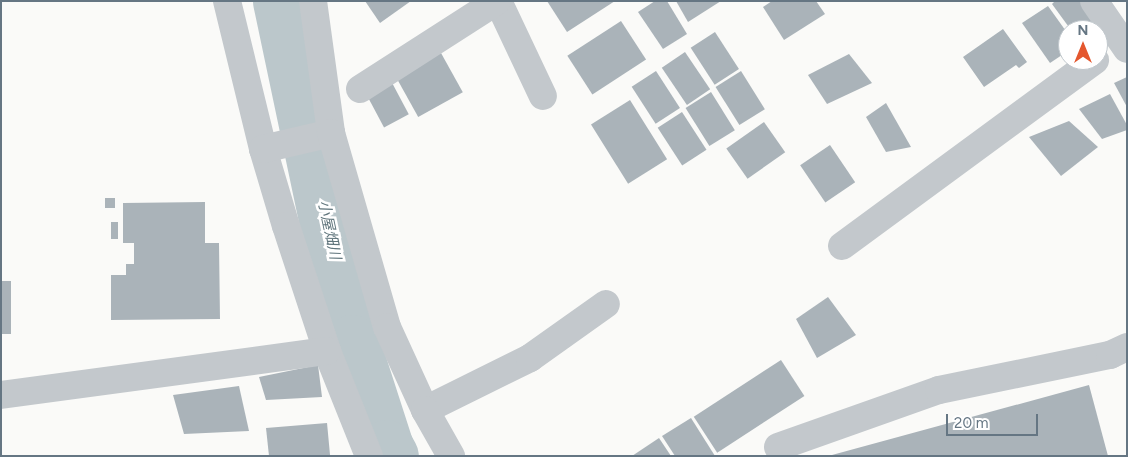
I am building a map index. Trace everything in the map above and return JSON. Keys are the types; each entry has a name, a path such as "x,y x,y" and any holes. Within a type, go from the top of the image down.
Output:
{"street":[{"path":"227,1 327,351 369,456"},
{"path":"313,1 326,134 387,327 425,410 452,456"},
{"path":"360,89 498,1 543,96"},
{"path":"1094,1 1124,45 1108,53"},
{"path":"842,246 1082,70"},
{"path":"269,148 326,134"},
{"path":"425,410 530,358 606,304"},
{"path":"778,447 939,390 1110,355 1127,347"},
{"path":"1,395 327,351"}],"building":[{"path":"365,1 411,1 380,23"},
{"path":"547,1 615,1 567,32"},
{"path":"655,1 667,1 687,34 663,49 638,12"},
{"path":"676,1 721,1 688,22"},
{"path":"772,1 816,1 825,14 784,40 763,7"},
{"path":"1055,1 1087,1 1101,20 1064,20 1052,4"},
{"path":"1048,6 1058,20 1058,58 1050,63 1022,23"},
{"path":"621,21 646,60 592,94 567,56"},
{"path":"1003,29 1027,62 1019,68 1016,65 984,87 963,57"},
{"path":"715,32 739,69 715,85 691,48"},
{"path":"685,52 710,89 687,105 662,68"},
{"path":"441,53 463,92 418,117 396,78"},
{"path":"849,54 872,83 827,104 808,75"},
{"path":"656,71 680,108 656,124 632,87"},
{"path":"741,71 765,109 739,125 716,87"},
{"path":"1127,77 1127,107 1114,83"},
{"path":"390,79 409,114 384,127 365,92"},
{"path":"711,92 735,130 709,146 686,108"},
{"path":"1110,94 1127,125 1127,130 1102,139 1079,109"},
{"path":"630,100 667,159 628,184 591,124"},
{"path":"886,103 911,147 886,152 866,117"},
{"path":"682,112 707,150 682,166 658,128"},
{"path":"1069,121 1098,147 1061,176 1029,137"},
{"path":"764,122 785,152 748,179 726,148"},
{"path":"830,145 855,182 825,202 800,165"},
{"path":"105,198 115,198 115,208 105,208"},
{"path":"205,202 205,243 219,243 220,319 111,320 111,275 126,275 126,264 134,264 134,243 123,243 123,203"},
{"path":"111,222 118,222 118,239 111,239"},
{"path":"1,281 11,281 11,334 1,334"},
{"path":"828,297 856,335 817,358 796,319"},
{"path":"781,360 804,396 717,453 694,417"},
{"path":"318,365 322,397 266,400 259,377"},
{"path":"1089,385 1108,456 832,456 832,455"},
{"path":"239,386 249,431 184,434 173,395"},
{"path":"691,418 715,456 675,456 662,436"},
{"path":"327,423 330,455 269,456 266,428"},
{"path":"659,438 671,456 632,456"}],"waterway":[{"name":"小屋畑川","path":"280,1 352,342 386,447 391,456"}]}
